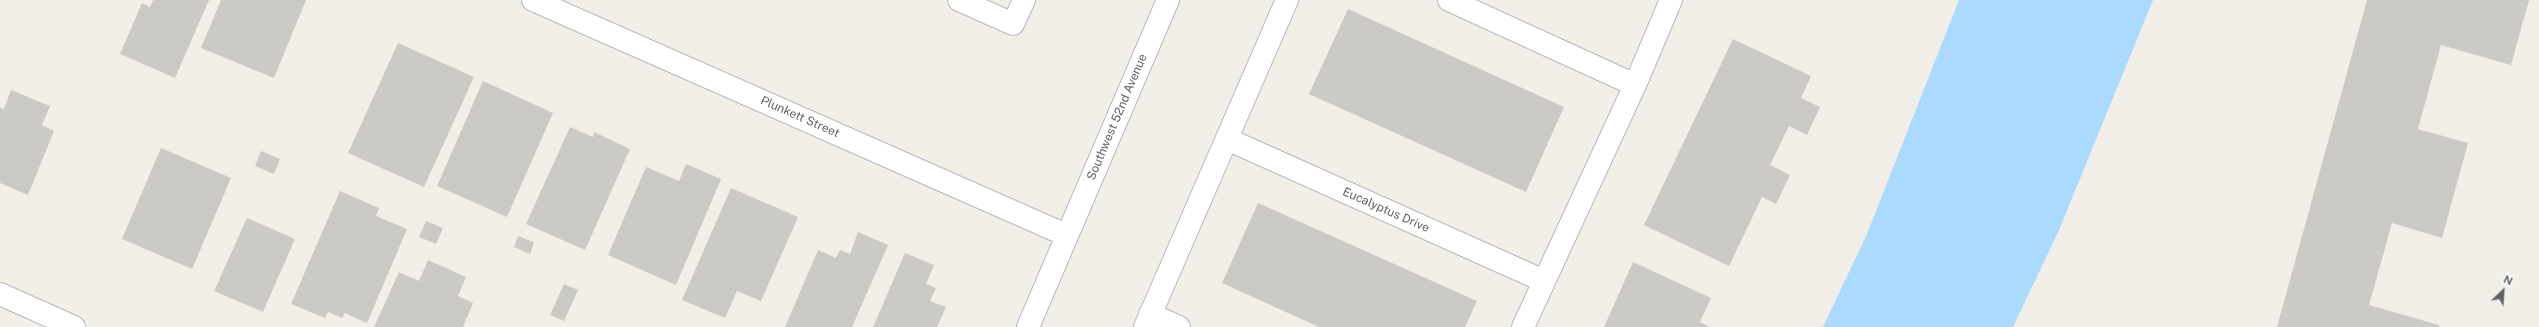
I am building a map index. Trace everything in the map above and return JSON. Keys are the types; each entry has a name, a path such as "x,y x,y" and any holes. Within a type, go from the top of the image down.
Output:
{"street":[{"name":"Plunkett Street","path":"534,0 1066,235"},
{"path":"959,0 1013,24 1024,0"},
{"name":"Southwest 52nd Avenue","path":"1028,327 1066,235 1168,0"},
{"path":"1179,327 1148,321 1287,0"},
{"path":"1450,0 1635,85"},
{"path":"1523,327 1635,85 1671,0"},
{"name":"Eucalyptus Drive","path":"1227,139 1544,281"},
{"path":"0,294 74,327"}],"water":[{"path":"1959,0 2153,0 2059,230 2013,327 1823,327 1867,234"}],"building":[{"path":"153,0 209,0 175,78 120,54 142,3 150,7"},
{"path":"221,0 306,0 274,78 201,48"},
{"path":"2367,0 2529,0 2511,65 2441,45 2418,129 2468,143 2442,238 2392,223 2369,305 2439,325 2439,327 2277,327"},
{"path":"1348,9 1564,107 1526,192 1309,94"},
{"path":"1733,39 1811,76 1801,98 1820,107 1807,135 1789,126 1770,165 1790,175 1776,204 1762,197 1729,266 1644,225"},
{"path":"398,43 474,77 424,187 348,153"},
{"path":"483,81 553,113 507,217 437,186"},
{"path":"11,90 50,106 42,125 54,131 28,195 0,183 0,108 4,109"},
{"path":"570,127 593,137 594,132 630,149 585,250 526,224"},
{"path":"161,148 231,178 192,269 122,239"},
{"path":"261,151 280,159 274,174 255,166"},
{"path":"686,164 721,179 676,285 608,255 646,167 679,181"},
{"path":"731,188 798,217 761,301 737,291 725,318 682,300"},
{"path":"340,191 379,208 376,216 407,229 367,323 345,313 342,318 328,312 325,318 291,304"},
{"path":"1258,203 1477,301 1465,327 1319,327 1222,283"},
{"path":"247,218 295,239 263,312 214,291"},
{"path":"426,221 443,228 436,244 419,237"},
{"path":"858,232 888,245 852,327 785,327 818,250 836,258 840,250 850,254"},
{"path":"518,236 534,242 530,254 514,247"},
{"path":"905,253 934,265 926,284 936,288 930,301 946,307 937,327 873,327"},
{"path":"428,260 466,277 458,296 473,303 463,327 374,327 399,272 419,281"},
{"path":"1633,262 1711,298 1700,322 1710,327 1604,327"},
{"path":"564,284 578,290 564,321 550,315"}]}
